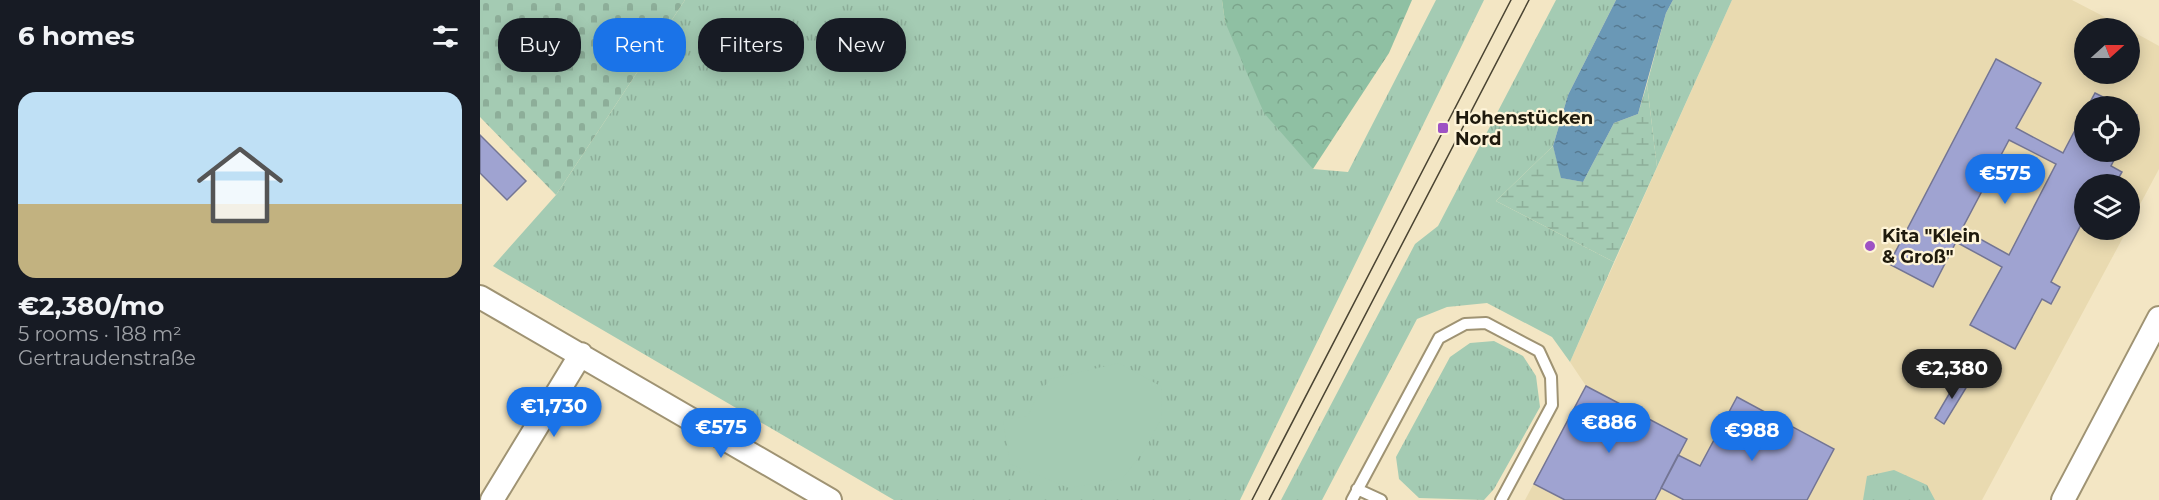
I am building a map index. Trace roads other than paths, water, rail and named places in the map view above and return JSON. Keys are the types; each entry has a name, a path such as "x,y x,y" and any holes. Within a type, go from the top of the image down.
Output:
{"street":[{"path":"480,297 830,500"},
{"path":"2063,500 2159,318"},
{"path":"492,500 581,354"}],"lane":[{"path":"1352,500 1439,338 1465,324 1486,323 1539,351 1551,377 1552,405 1501,500"},
{"path":"1357,489 1381,500"}],"water":[{"path":"1616,0 1673,0 1666,13 1638,114 1614,123 1583,182 1561,178 1553,146 1568,95"}],"tram line":[{"path":"1252,500 1511,0"},
{"path":"1269,500 1529,0"}],"place":[{"name":"Hohenstücken Nord","path":"1443,128"},
{"name":"Kita \"Klein & Groß\"","path":"1870,246"}]}
